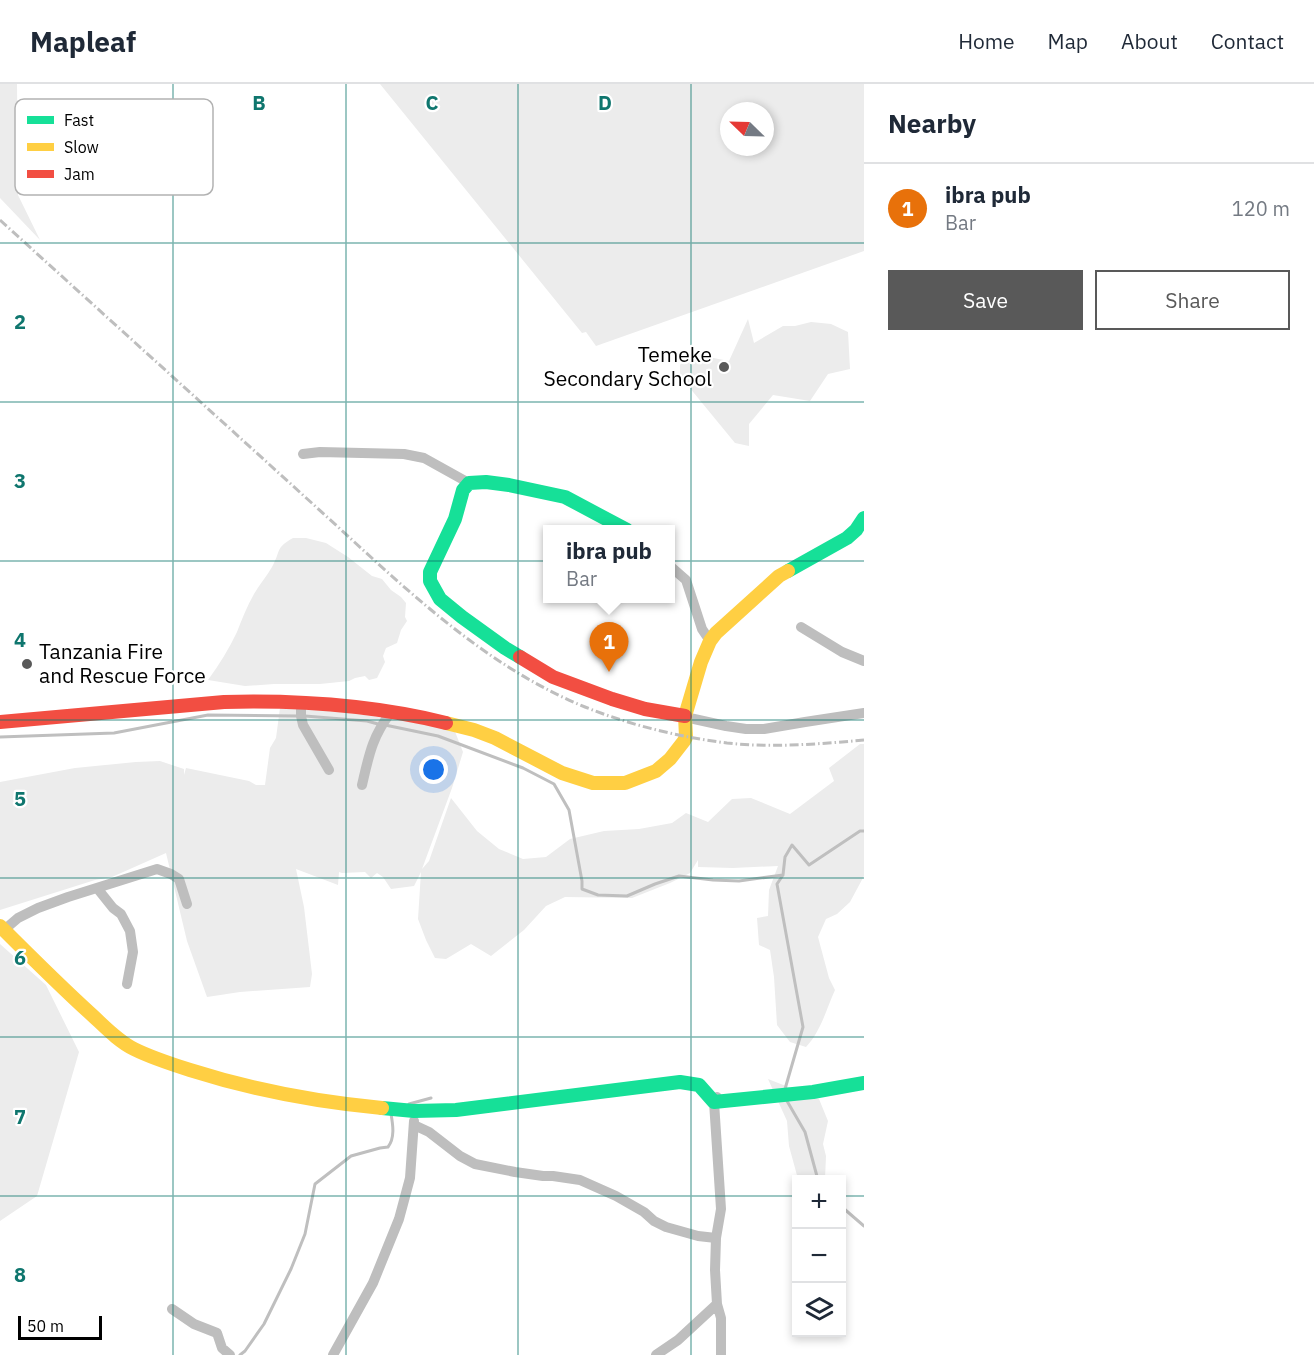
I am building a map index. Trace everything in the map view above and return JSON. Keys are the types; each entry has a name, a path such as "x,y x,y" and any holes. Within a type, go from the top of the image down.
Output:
{"street":[{"path":"303,454 320,452 394,454 424,458 470,483 486,482 509,485 565,497 618,525"},
{"path":"470,483 463,490 455,519 430,572 430,581 440,599 462,617 505,648 553,677 645,709 726,726 764,729 864,714"},
{"path":"0,722 224,702 335,704 418,716 474,730 495,738 562,773 593,783 625,783 656,771 670,759 684,741 686,737 685,717 702,662 710,641 725,624 779,576 847,538 864,518"},
{"path":"675,570 686,580 702,629 710,641"},
{"path":"801,627 842,652 864,661"},
{"path":"302,702 303,725 329,770"},
{"path":"362,785 374,740 391,712"},
{"path":"187,904 179,879 157,869 38,908 2,928 64,990 119,1039 134,1049 209,1076 279,1094 414,1118 456,1110 680,1082 699,1085 716,1099 827,1091 864,1083"},
{"path":"97,888 112,908 121,914 130,931 133,952 127,984"},
{"path":"716,1099 721,1209 716,1238 715,1270 717,1304 721,1318 721,1355"},
{"path":"414,1118 460,1156 475,1164 515,1172 580,1180 616,1196 666,1227 698,1236 716,1238"},
{"path":"333,1355 373,1283 399,1219 410,1178 414,1118"},
{"path":"656,1355 678,1340 717,1304"},
{"path":"172,1309 194,1324 217,1333 222,1348 230,1355"}],"shaded area":[{"path":"0,84 17,84 15,195 18,195 40,240 0,198"},
{"path":"380,84 864,84 864,251 596,346 586,332 582,333"},
{"path":"748,319 754,343 783,326 811,322 831,324 848,332 850,369 828,374 810,401 773,395 749,424 749,446 735,443 680,376 680,365 685,356 693,354 729,361"},
{"path":"293,538 306,538 326,543 372,576 382,579 406,603 407,621 397,643 386,648 383,656 385,662 377,678 369,680 365,676 349,681 320,684 245,686 208,680 231,645 251,599 272,567 281,547"},
{"path":"280,708 346,713 454,729 463,752 422,869 429,861 451,798 477,831 499,849 523,859 546,857 570,839 604,831 639,829 672,823 686,813 708,822 732,799 751,798 790,814 834,781 829,768 860,744 864,744 864,876 850,902 837,914 826,919 818,937 829,978 835,990 816,1034 806,1047 790,1042 777,1025 770,950 759,945 757,918 768,916 769,890 778,866 698,867 698,860 690,873 632,898 565,897 546,906 524,930 491,956 471,944 446,959 435,958 418,919 421,872 414,886 391,889 383,877 377,873 371,878 365,872 339,872 338,885 296,869 304,907 312,974 310,987 207,997 187,941 166,853 112,877 95,880 0,910 0,782 75,768 160,761 184,769 184,775 186,768 249,781 256,785 265,785 270,748 276,738"},
{"path":"0,944 46,985 79,1052 37,1196 0,1221"},
{"path":"768,1079 819,1099 828,1121 823,1144 826,1156 825,1175 797,1175 789,1146 787,1121"}],"waterway":[{"path":"0,737 114,733 208,715 298,716"},
{"path":"305,716 378,724"},
{"path":"385,725 438,736 523,768 554,784 569,810 582,889 598,895 627,896 679,876 739,881 783,875"},
{"path":"785,1089 803,1027 777,884 783,875 785,857 792,845 809,865 860,831 864,831"},
{"path":"409,1104 431,1098"},
{"path":"787,1101 805,1132 817,1175"},
{"path":"240,1355 264,1324 291,1269 305,1234 315,1184 351,1156 388,1147 393,1136 391,1114"},
{"path":"846,1210 864,1226"}],"railway":[{"path":"0,220 402,585 436,614 507,666 585,707 637,725 673,734 727,743 761,745 864,740"}],"traffic: fast":[{"path":"520,657 440,599 430,581 430,572 455,519 463,490 469,483 486,482 565,497 618,525"},
{"path":"788,571 847,538 864,518"},
{"path":"382,1108 414,1111 456,1110 680,1082 699,1085 714,1102 813,1092 864,1083"}],"traffic: slow":[{"path":"446,723 495,738 562,773 593,783 625,783 656,771 670,759 686,737 685,716 701,662 710,641 779,576 788,571"},
{"path":"0,926 57,982 128,1046 162,1061 261,1089 309,1099 382,1108"}],"traffic: jam":[{"path":"520,657 553,677 612,699 645,709 685,716"},
{"path":"0,722 224,702 252,702 336,705 391,712 446,723"}],"place":[{"name":"Temeke Secondary School","path":"724,367"},
{"name":"Tanzania Fire and Rescue Force","path":"27,664"},
{"name":"ibra pub","path":"609,672"}]}
